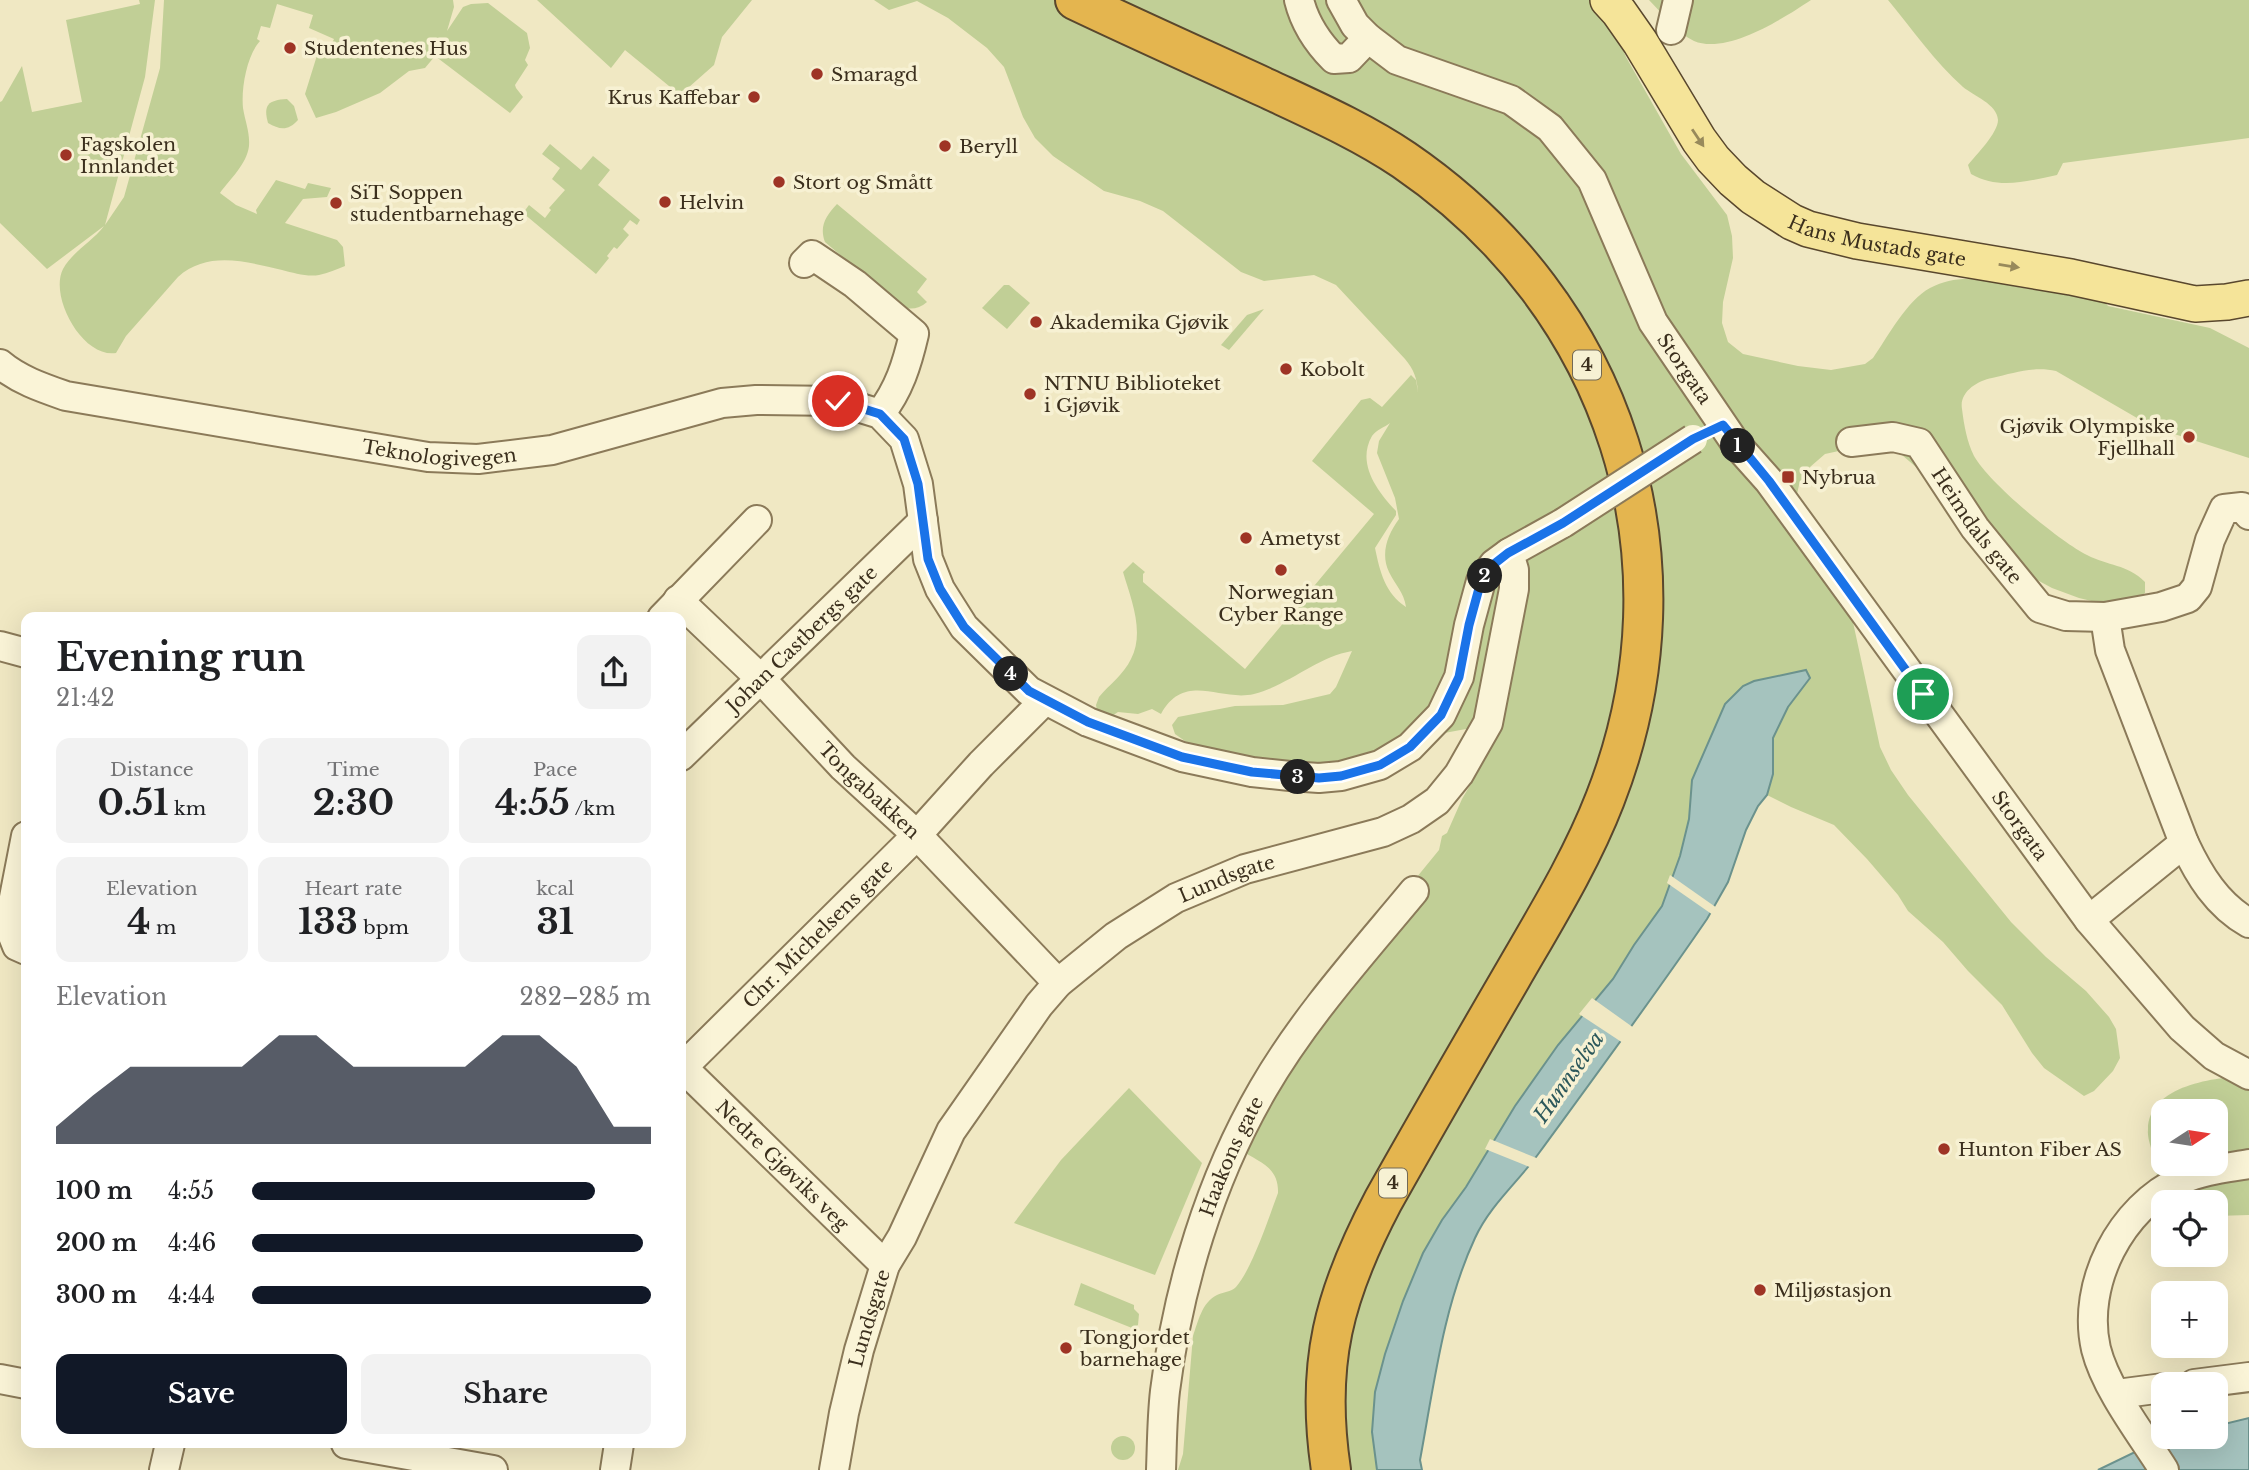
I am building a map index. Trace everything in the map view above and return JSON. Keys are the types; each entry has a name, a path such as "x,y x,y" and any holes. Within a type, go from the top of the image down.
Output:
{"highway":[{"name":"4","path":"1075,0 1322,113 1401,158 1467,208 1522,266 1579,350 1616,431 1637,510 1643,564 1641,646 1634,696 1619,760 1606,798 1577,862 1388,1191 1354,1257 1337,1308 1328,1357 1325,1412 1331,1470"}],"main road":[{"name":"Hans Mustads gate","path":"1608,0 1619,12 1655,36 1699,139 1713,159 1753,197 1808,229 1857,241 2071,276 2195,304 2249,298"}],"street":[{"path":"1299,0 1316,40 1334,59 1349,58 1368,38"},
{"name":"Storgata","path":"1341,0 1355,25 1397,60 1511,100 1550,128 1591,180 1653,322 1723,425 1769,481 2089,920 2182,1028 2214,1056 2249,1074"},
{"path":"1655,36 1678,0"},
{"path":"804,263 812,255 855,284 914,334 906,367 893,398 880,414 904,439 918,484 928,559 940,589 964,627 1029,691 1088,722 1182,757 1252,772 1319,778 1341,776 1380,765 1410,747 1441,715 1459,677 1481,581 1494,564 1693,439 1723,425"},
{"name":"Teknologivegen","path":"0,364 39,387 66,396 428,457 478,458 552,450 722,403 756,400 838,401 880,414"},
{"name":"Heimdals gate","path":"1851,442 1894,437 1919,443 1975,528 2040,608 2066,615 2105,617 2161,607 2188,598 2197,587 2210,540 2224,509 2242,507 2249,515"},
{"path":"670,609 757,520"},
{"name":"Johan Castbergs gate","path":"686,751 923,521"},
{"name":"Lundsgate","path":"834,1470 859,1350 885,1265 902,1237 951,1131 1039,1005 1058,983 1116,936 1176,898 1245,869 1383,832 1411,819 1437,800 1459,774 1488,723 1514,589 1514,570 1508,553"},
{"path":"2105,617 2110,650 2184,843 2194,864 2220,900 2233,914 2249,923 2249,941"},
{"name":"Tongabakken","path":"686,621 760,678 844,767 917,835 1058,983"},
{"path":"0,646 21,652"},
{"name":"Chr. Michelsens gate","path":"686,1065 917,835 981,764 1045,700"},
{"path":"2089,920 2184,843"},
{"path":"21,862 11,913 11,931 17,946 21,948"},
{"name":"Haakons gate","path":"1161,1470 1165,1394 1176,1319 1195,1252 1232,1149 1263,1089 1298,1036 1326,997 1414,891"},
{"name":"Nedre Gjøviks veg","path":"686,1075 885,1265"},
{"path":"2164,1470 2117,1394 2096,1349 2092,1314 2099,1284 2109,1255 2125,1224 2146,1203 2181,1180 2208,1170 2249,1164"},
{"path":"2228,1380 2249,1377"},
{"path":"0,1379 21,1383"},
{"path":"2117,1394 2151,1390"},
{"path":"164,1470 169,1448"},
{"path":"363,1448 493,1470"},
{"path":"615,1470 618,1448"}],"green space":[{"path":"139,0 155,0 145,77 105,225 124,197 160,68 164,0 453,0 454,7 447,31 463,7 488,3 527,33 530,48 525,60 528,65 515,85 523,97 510,113 435,56 425,68 409,71 380,93 316,118 305,94 319,49 328,52 334,39 309,28 313,15 277,4 270,28 261,26 257,39 260,41 255,47 244,82 243,108 249,136 248,153 220,193 236,205 257,214 256,210 276,180 305,189 308,183 331,188 327,197 303,199 285,223 337,240 343,247 345,266 310,275 228,260 202,263 178,277 126,336 116,353 103,352 91,346 72,323 65,309 60,281 67,263 104,226 47,269 0,223 0,102 22,66 32,112 82,102 66,20 140,4"},
{"path":"537,0 752,0 722,37 714,65 680,95 625,50 611,68"},
{"path":"874,0 1594,0 1612,23 1626,57 1681,154 1727,215 1733,258 1723,302 1722,323 1728,342 1743,354 1831,370 1865,364 1873,358 1913,301 1930,288 1967,279 2029,289 2099,295 2108,306 2210,328 2249,348 2249,458 2168,432 2137,418 2056,371 2032,370 1986,379 1970,388 1963,397 1962,409 1968,439 1974,456 1982,467 2026,510 2075,548 2124,568 2145,582 2145,593 2133,600 2108,605 2052,588 2028,575 1923,473 1902,455 1881,448 1857,447 1825,454 1810,467 1799,485 1796,499 1851,613 1880,747 1891,770 1908,795 2011,922 2086,991 2109,1017 2116,1029 2120,1058 2113,1071 2094,1091 2084,1096 2044,1068 2002,1005 1943,942 1908,911 1898,895 1834,825 1767,795 1773,774 1773,738 1788,707 1810,678 1689,819 1680,856 1662,906 1613,979 1558,1045 1515,1106 1466,1187 1442,1220 1403,1301 1375,1392 1372,1432 1377,1470 1178,1470 1183,1454 1193,1336 1199,1319 1212,1298 1234,1289 1242,1279 1260,1242 1278,1193 1271,1171 1239,1149 1222,1133 1354,954 1439,850 1442,836 1447,833 1462,799 1486,758 1481,740 1466,729 1428,736 1350,772 1206,756 1175,734 1172,725 1178,717 1235,706 1283,705 1330,694 1336,687 1352,651 1327,659 1254,694 1192,691 1170,701 1161,714 1152,709 1138,714 1118,712 1112,716 1097,711 1099,697 1124,670 1135,649 1137,627 1123,572 1133,562 1145,572 1143,582 1245,669 1374,514 1312,461 1361,400 1370,398 1382,407 1411,375 1416,380 1418,392 1417,382 1413,371 1405,359 1336,285 1314,275 1264,281 1241,272 1163,211 1104,191 1053,156 1035,138 1023,117 1004,67 987,48 948,18 917,1 889,10","holes":["1390,423 1379,441 1377,453 1395,498 1399,519 1385,551 1386,565 1406,607 1388,589 1381,574 1375,548 1396,511 1376,486 1366,457 1372,436"]},
{"path":"1649,0 1811,0 1755,32 1722,43 1707,44 1694,41 1682,33"},
{"path":"1888,0 2249,0 2249,138 2063,163 2057,175 2024,182 2003,183 1982,179 1971,174 1968,165 1994,131 1997,114 1943,67"},
{"path":"287,99 294,106 298,120 284,128 268,123 268,105"},
{"path":"550,144 581,170 593,156 610,170 598,185 640,220 637,225 630,220 623,229 629,235 617,249 614,247 596,274 523,213 529,205 545,218 551,210 549,208 565,190 552,179 560,168 542,154"},
{"path":"837,204 927,279 917,292 927,302 915,308 901,307 825,242 825,222"},
{"path":"1004,285 1009,285 1030,303 1007,329 982,308"},
{"path":"1264,309 1229,350 1221,345 1247,315"},
{"path":"2249,1076 2249,1215 2228,1216 2228,1190 2161,1190 2158,1179 2157,1176 2228,1176 2228,1099 2164,1099 2186,1086"},
{"path":"1129,1088 1202,1163 1155,1275 1014,1223 1061,1160"},
{"path":"2151,1114 2151,1147 2149,1139"},
{"path":"1081,1283 1134,1305 1139,1314 1138,1325 1132,1328 1074,1305"},
{"path":"1123,1436 1134,1443 1135,1448 1128,1459 1123,1460 1112,1453 1111,1448 1118,1437"}],"water":[{"name":"Hunnselva","path":"1806,670 1810,678 1788,707 1773,738 1773,774 1767,795 1746,830 1728,882 1707,919 1539,1153 1481,1226 1475,1238 1447,1319 1420,1460 1422,1470 1377,1470 1372,1432 1375,1392 1403,1301 1423,1253 1515,1106 1558,1045 1613,979 1662,906 1680,856 1689,819 1692,780 1725,704 1743,686 1754,681"},
{"path":"2249,1418 2249,1470 2098,1470 2151,1444 2151,1449 2228,1449 2228,1423"}],"pier":[{"path":"1670,875 1717,908 1713,915 1667,883"},
{"path":"1592,998 1634,1028 1623,1043 1579,1014"},
{"path":"1490,1139 1539,1159 1532,1168 1485,1149"}],"place":[{"name":"Studentenes Hus","path":"290,48"},
{"name":"Smaragd","path":"817,74"},
{"name":"Krus Kaffebar","path":"754,97"},
{"name":"Beryll","path":"945,146"},
{"name":"Fagskolen Innlandet","path":"66,155"},
{"name":"Stort og Smått","path":"779,182"},
{"name":"Helvin","path":"665,202"},
{"name":"SiT Soppen studentbarnehage","path":"336,203"},
{"name":"Akademika Gjøvik","path":"1036,322"},
{"name":"Kobolt","path":"1286,369"},
{"name":"NTNU Biblioteket i Gjøvik","path":"1030,394"},
{"name":"Gjøvik Olympiske Fjellhall","path":"2189,437"},
{"name":"Nybrua","path":"1788,477"},
{"name":"Ametyst","path":"1246,538"},
{"name":"Norwegian Cyber Range","path":"1281,570"},
{"name":"Hunton Fiber AS","path":"1944,1149"},
{"name":"Miljøstasjon","path":"1760,1290"},
{"name":"Tongjordet barnehage","path":"1066,1348"}],"route":[{"path":"838,401 880,414 904,439 918,484 928,559 940,589 964,627 991,656 1029,691 1045,700 1088,722 1182,757 1252,772 1319,778 1341,776 1380,765 1410,747 1441,715 1459,677 1481,581 1494,564 1693,439 1723,425 1769,481 1923,694"}]}
